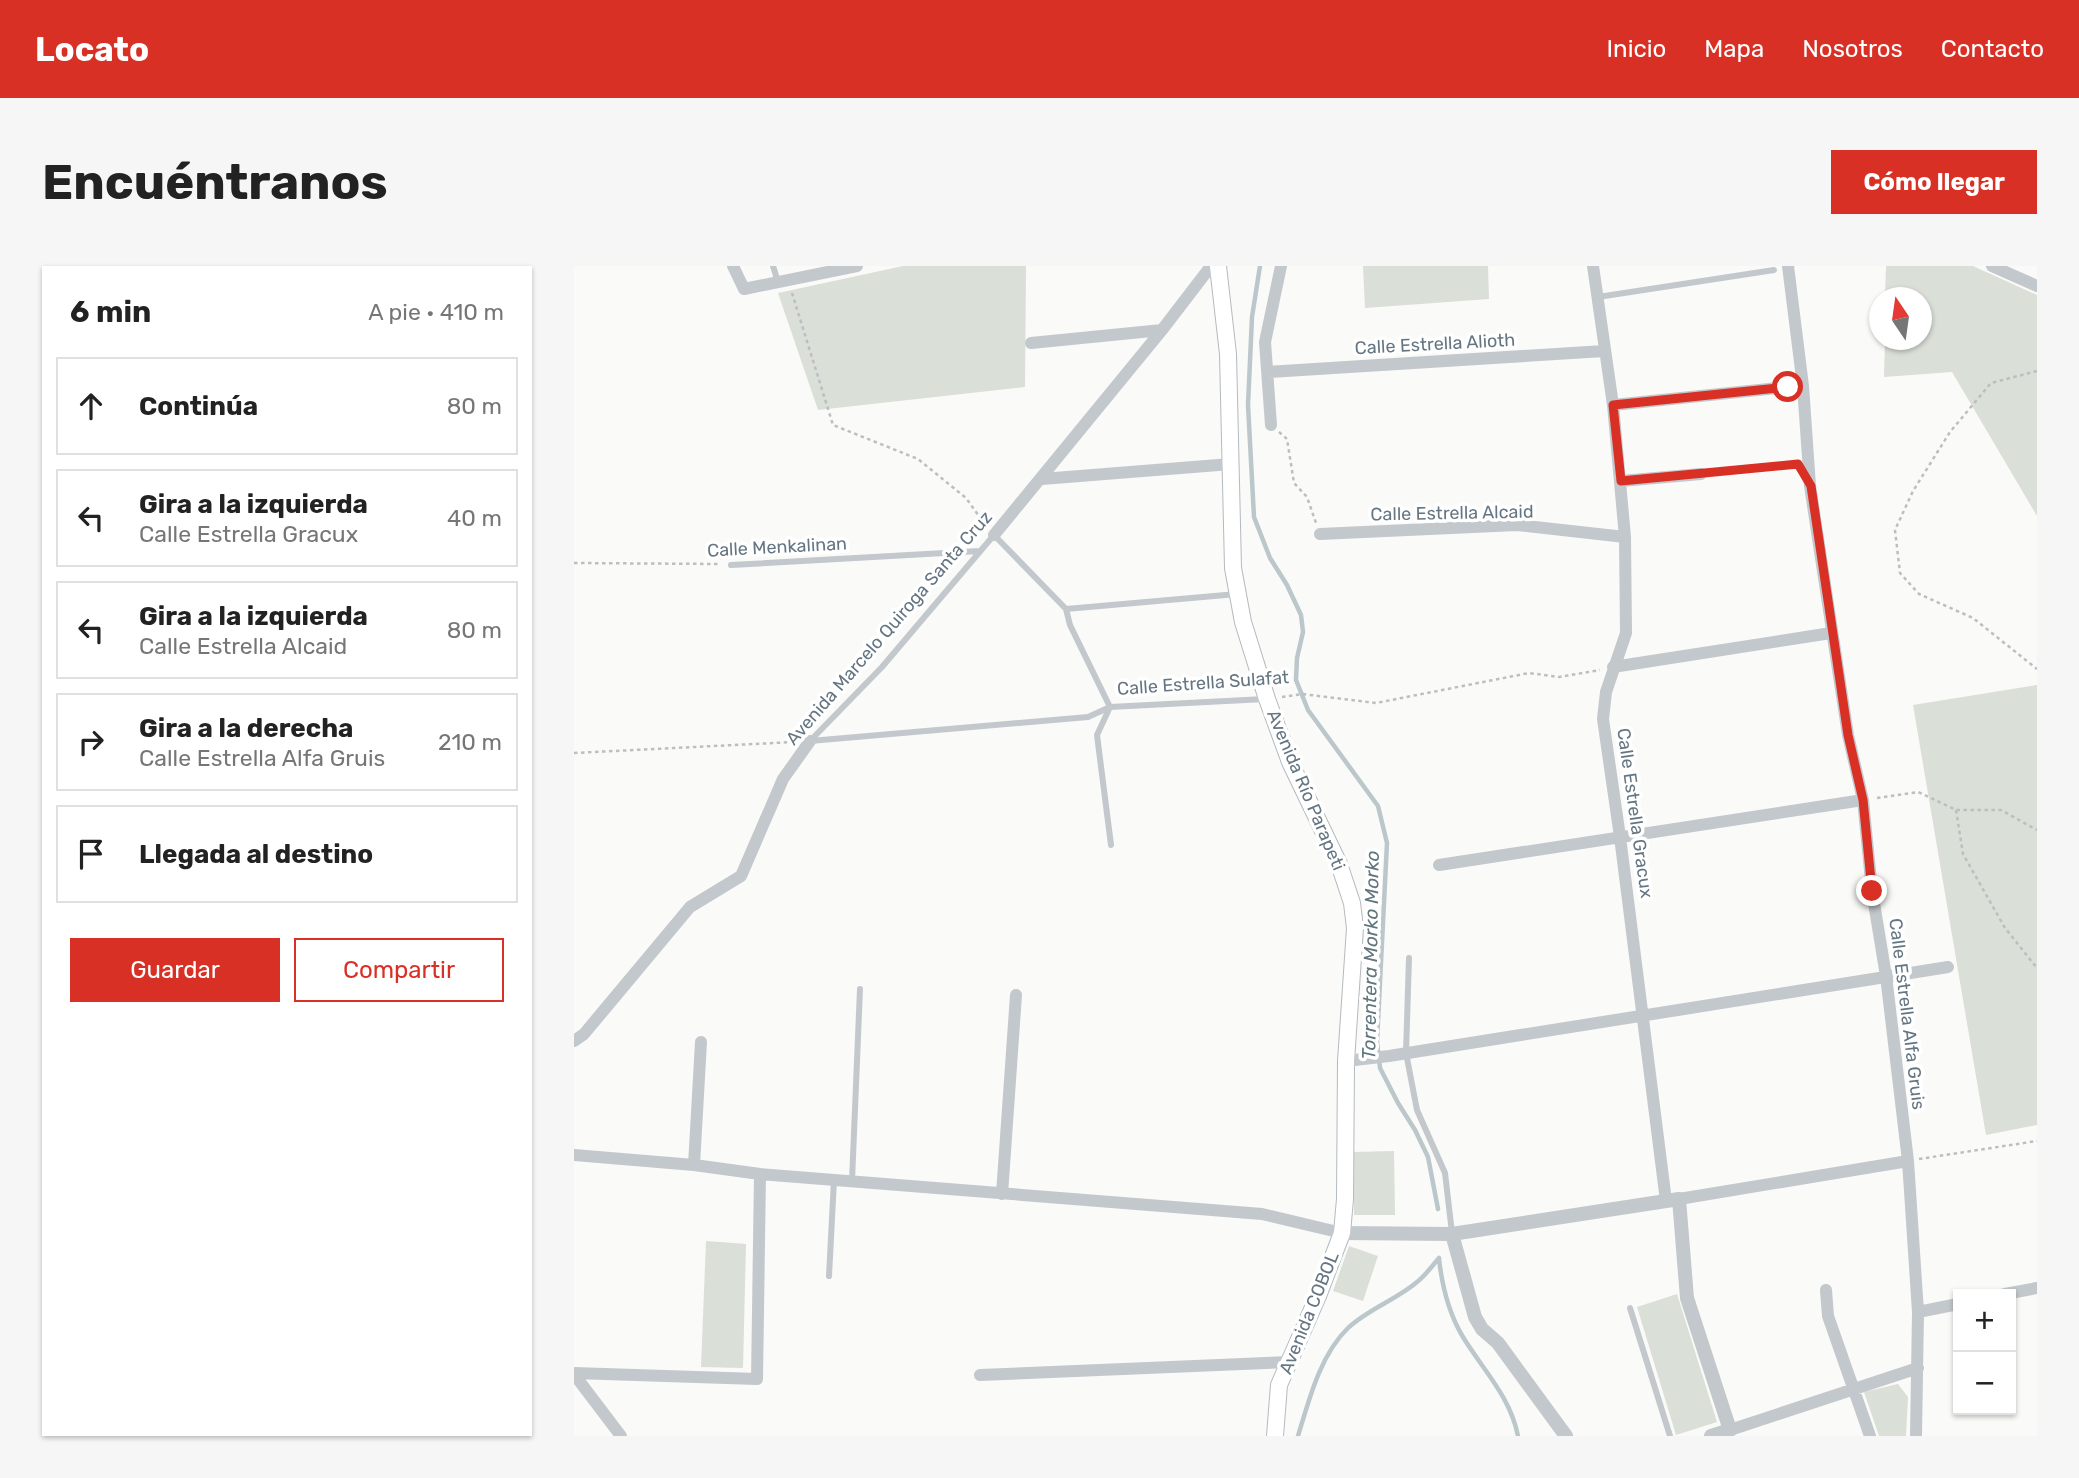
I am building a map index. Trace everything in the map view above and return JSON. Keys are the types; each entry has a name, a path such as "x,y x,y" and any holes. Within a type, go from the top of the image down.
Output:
{"main road":[{"name":"Avenida Río Parapeti","path":"1218,266 1228,354 1233,568 1237,594 1267,699 1290,762 1339,864 1352,904 1355,928 1346,1061 1345,1199 1342,1233"},
{"name":"Avenida COBOL","path":"1275,1436 1279,1385 1342,1233"}],"street":[{"path":"733,266 744,289 857,266"},
{"name":"Avenida Marcelo Quiroga Santa Cruz","path":"994,536 1211,266"},
{"path":"1272,425 1265,342 1281,266"},
{"name":"Calle Estrella Gracux","path":"1593,266 1613,405 1625,537 1626,634 1606,692 1603,719 1643,1015 1687,1298 1730,1430"},
{"name":"Calle Estrella Alfa Gruis","path":"1788,266 1803,386 1811,486 1831,633 1848,735 1863,800 1872,891 1886,976 1908,1161 1918,1312 1916,1436"},
{"path":"1992,266 2037,286"},
{"path":"1031,343 1162,330"},
{"name":"Calle Estrella Alioth","path":"1268,372 1604,351"},
{"path":"1613,405 1788,387"},
{"path":"1042,479 1231,464"},
{"path":"1621,481 1701,474"},
{"name":"Calle Estrella Alcaid","path":"1320,534 1517,525 1625,537"},
{"path":"1613,667 1831,633"},
{"name":"Avenida Marcelo Quiroga Santa Cruz","path":"574,1041 584,1034 691,907 741,876 783,779 810,741"},
{"path":"1439,865 1863,800"},
{"path":"1346,1061 1948,967"},
{"path":"1002,1194 1016,995"},
{"path":"694,1165 701,1042"},
{"path":"574,1155 694,1165 760,1174 1262,1214 1342,1233 1452,1234 1908,1161"},
{"path":"574,1374 757,1379 760,1174"},
{"path":"1452,1234 1475,1317 1482,1329 1498,1343 1566,1436"},
{"path":"2016,1292 2037,1288"},
{"path":"1826,1290 1828,1316 1870,1436"},
{"path":"1918,1312 1953,1305"},
{"path":"980,1375 1290,1362"},
{"path":"1711,1436 1918,1368"},
{"path":"574,1374 621,1436"}],"lane":[{"path":"773,266 783,281"},
{"path":"1596,297 1774,270"},
{"path":"994,536 1066,609 1070,625 1110,707 1097,735 1111,845"},
{"name":"Avenida Marcelo Quiroga Santa Cruz","path":"810,741 883,667 994,536"},
{"name":"Calle Menkalinan","path":"731,565 980,551"},
{"path":"1066,609 1237,594"},
{"name":"Calle Estrella Sulafat","path":"810,741 1088,717 1110,707 1267,699"},
{"path":"1409,958 1406,1053 1417,1110 1445,1173 1452,1234"},
{"path":"852,1181 860,989"},
{"path":"829,1276 834,1180"},
{"path":"1630,1308 1670,1436"}],"path":[{"path":"783,281 833,425 918,459 966,498 994,536"},
{"path":"2037,371 1992,383 1950,432 1913,491 1895,530 1900,573 1919,594 1973,618 2037,669"},
{"path":"1272,425 1287,439 1294,483 1307,497 1320,534"},
{"path":"1701,474 1798,464"},
{"name":"Calle Menkalinan","path":"574,563 731,565"},
{"name":"Calle Estrella Sulafat","path":"1267,699 1302,694 1376,703 1529,673 1559,677 1613,667"},
{"path":"574,753 810,741"},
{"path":"1863,800 1918,792 1956,810 2001,810 2037,830"},
{"path":"1956,810 1963,854 2005,928 2037,968"},
{"path":"1908,1161 2037,1141"}],"shaded area":[{"path":"903,266 1026,266 1025,387 818,410 778,293"},
{"path":"1363,266 1488,266 1489,299 1365,308"},
{"path":"1886,266 1973,266 2037,295 2037,516 1952,372 1884,377 1885,350 1932,350 1932,287 1885,287"},
{"path":"2037,685 2037,1125 1986,1135 1913,705"},
{"path":"1394,1151 1395,1215 1354,1215 1354,1152"},
{"path":"706,1241 746,1244 743,1368 701,1367"},
{"path":"1349,1246 1378,1256 1363,1301 1333,1291"},
{"path":"1677,1294 1717,1422 1676,1435 1637,1307"},
{"path":"1898,1384 1908,1397 1906,1436 1879,1436 1864,1392"}],"waterway":[{"name":"Torrentera Morko Morko","path":"1260,266 1252,317 1248,405 1254,517 1270,558 1301,615 1303,632 1297,658 1296,680 1308,710 1378,806 1387,843 1377,1042 1380,1068 1428,1157 1438,1209"},
{"path":"1298,1436 1317,1379 1338,1339 1356,1321 1417,1282 1439,1258"},
{"name":"Torrentera Morko Morko","path":"1439,1259 1444,1289 1454,1319 1509,1408 1518,1436"}],"route":[{"path":"1788,387 1613,405 1621,481 1798,464 1811,486 1831,633 1848,735 1863,800 1872,891"}]}
